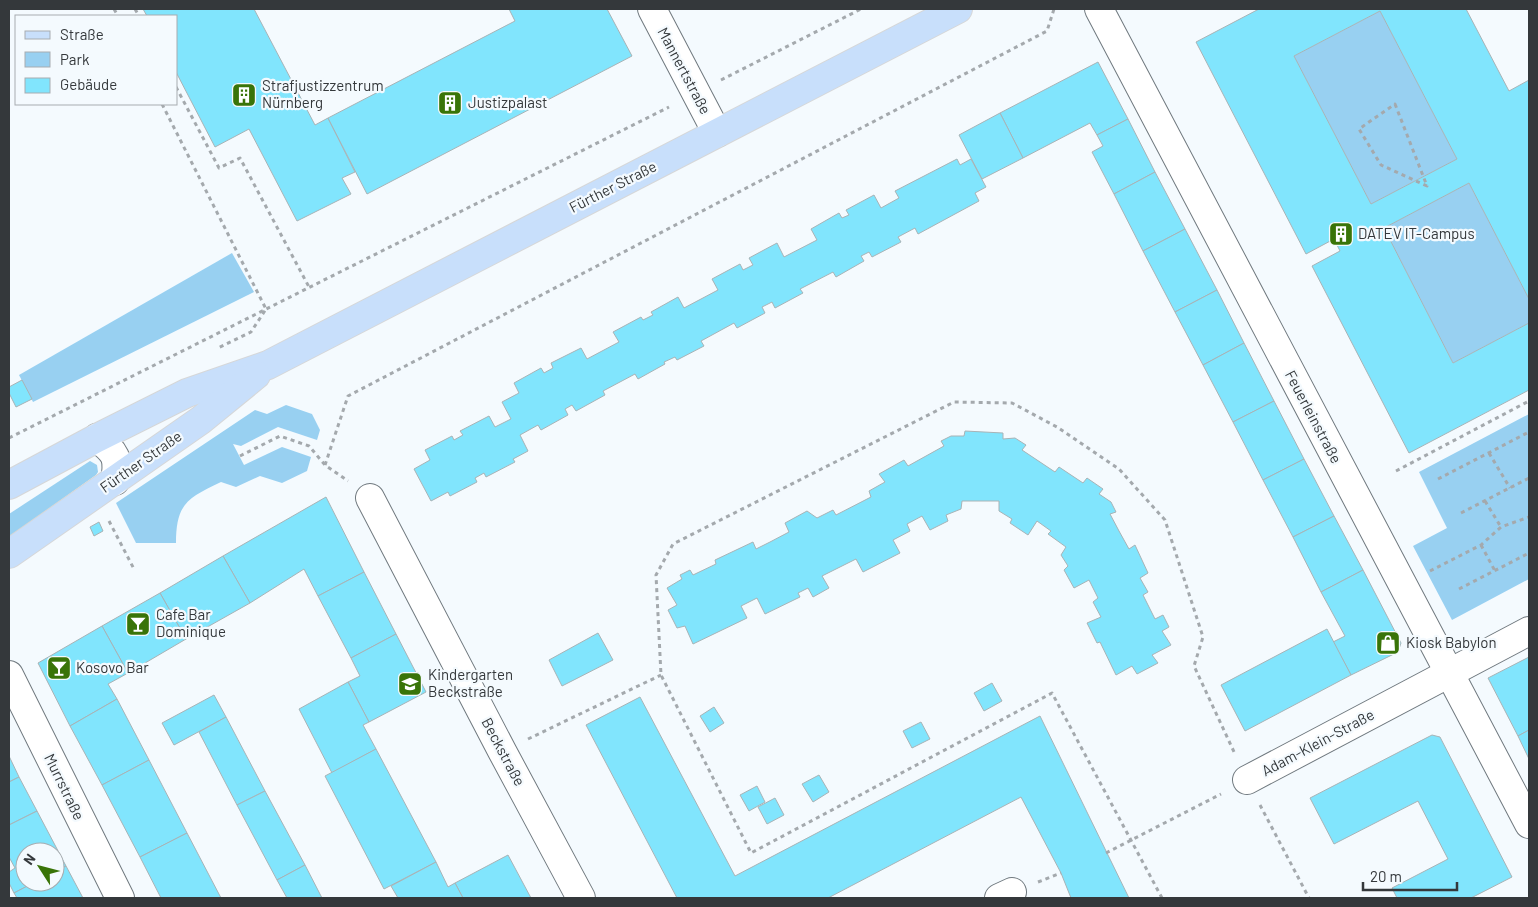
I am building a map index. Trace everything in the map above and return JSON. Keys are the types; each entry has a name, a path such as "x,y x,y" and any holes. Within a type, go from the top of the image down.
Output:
{"main road":[{"name":"Fürther Straße","path":"9,485 187,393 268,365 958,9"},
{"name":"Fürther Straße","path":"9,554 201,420 268,365"}],"street":[{"name":"Mannertstraße","path":"652,9 717,133"},
{"name":"Feuerleinstraße","path":"1099,9 1529,824"},
{"path":"97,438 108,446 115,456 118,465 115,481"},
{"name":"Beckstraße","path":"370,498 581,898"},
{"name":"Adam-Klein-Straße","path":"1247,780 1529,631"},
{"name":"Murrstraße","path":"9,676 120,898"}],"path":[{"path":"9,438 861,9"},
{"path":"240,456 280,436 309,446 325,465 348,396 1047,31 1054,9"},
{"path":"178,91 219,168 240,158 309,287"},
{"path":"1395,104 1427,186 1381,165 1359,129 1395,104"},
{"path":"163,105 266,309"},
{"path":"240,338 251,332 266,309"},
{"path":"1396,471 1529,401"},
{"path":"1162,898 1052,693 751,853 661,675 656,575 673,544 954,402 1012,404 1057,427 1119,470 1165,520 1203,637 1194,666 1247,780 1309,898"},
{"path":"1438,479 1529,432"},
{"path":"1489,453 1510,488"},
{"path":"1461,513 1529,478"},
{"path":"1485,500 1501,527"},
{"path":"1402,586 1481,545 1501,527 1529,517"},
{"path":"109,522 134,568"},
{"path":"1481,545 1495,571"},
{"path":"1459,589 1529,553"},
{"path":"502,751 661,675"},
{"name":"Adam-Klein-Straße","path":"1106,853 1247,780"}],"green space":[{"path":"1380,11 1457,159 1371,204 1294,56"},
{"path":"1469,183 1529,299 1529,323 1453,363 1384,228"},
{"path":"232,253 254,292 33,402 19,375"},
{"path":"286,405 312,414 320,430 317,440 278,427 241,446 233,444 244,465 282,447 311,457 307,471 282,483 260,476 236,487 221,482 186,503 178,519 176,543 136,543 116,503 255,410 267,414"},
{"path":"1529,414 1529,579 1452,620 1413,546 1447,528 1419,472"},
{"path":"90,461 97,465 98,472 96,475 9,537 9,514"}],"building":[{"name":"Strafjustizzentrum Nürnberg","path":"143,9 254,9 315,125 328,118 355,172 342,178 351,194 297,221 249,129 215,147 178,76 178,15 146,15"},
{"name":"Justizpalast","path":"509,9 607,9 632,56 367,194 328,118 515,21"},
{"name":"DATEV IT-Campus","path":"1259,9 1466,9 1509,91 1529,80 1529,299 1469,183 1384,228 1453,363 1529,323 1529,390 1409,453 1312,266 1340,251 1334,239 1306,254 1196,42","holes":["1380,11 1457,159 1371,204 1294,56"]},
{"path":"1098,62 1128,119 1097,135 1090,123 1023,158 1000,113"},
{"path":"1000,113 1023,158 982,179 959,135"},
{"path":"1128,119 1155,172 1114,194 1092,152 1103,146 1097,135"},
{"path":"957,159 960,165 971,159 986,187 975,193 979,201 918,234 915,228 898,237 901,242 872,257 869,252 861,256 864,261 836,277 833,272 800,289 803,293 775,308 772,302 762,307 765,313 737,328 734,323 701,341 704,346 677,360 675,357 664,362 665,364 638,379 635,374 603,391 605,395 576,411 572,405 565,409 568,415 541,430 538,425 520,435 528,451 513,459 515,462 486,477 484,473 475,478 477,482 450,496 448,492 431,501 414,469 430,460 425,450 452,436 454,440 463,435 460,431 489,416 495,427 511,419 502,402 519,393 514,383 541,368 544,373 553,368 551,363 581,348 587,359 619,342 613,332 641,317 643,320 653,315 651,312 678,297 684,308 718,290 712,279 740,264 743,270 753,265 749,258 777,243 784,257 817,240 811,229 839,213 842,218 849,215 846,210 874,195 881,208 899,198 895,191"},
{"path":"1155,172 1185,229 1143,251 1114,194"},
{"path":"1185,229 1217,290 1175,312 1143,251"},
{"path":"1217,290 1244,343 1203,365 1175,312"},
{"path":"1244,343 1274,401 1233,422 1203,365"},
{"path":"22,380 32,399 16,407 9,393 9,387"},
{"path":"1274,401 1304,459 1263,480 1233,422"},
{"path":"965,431 1003,433 1003,439 1015,438 1026,445 1022,450 1055,472 1059,467 1083,483 1087,478 1103,489 1099,494 1111,502 1116,512 1110,514 1129,549 1135,545 1148,573 1140,578 1148,592 1143,595 1155,619 1163,615 1169,627 1162,631 1171,645 1152,655 1158,663 1137,674 1132,666 1116,675 1100,642 1097,643 1087,623 1101,617 1093,602 1098,598 1089,580 1074,588 1064,570 1068,566 1061,555 1066,547 1048,534 1051,531 1037,521 1028,535 1010,523 1012,519 999,511 999,501 962,501 961,509 946,515 948,521 930,530 922,516 907,524 910,531 893,540 900,553 863,572 856,559 822,576 829,588 813,597 808,588 798,593 800,597 765,614 757,598 741,606 747,618 693,644 685,626 677,628 668,610 677,605 667,588 682,579 680,575 690,570 693,575 716,564 715,560 753,542 756,549 770,542 789,532 785,523 807,511 817,518 833,510 836,515 871,497 869,491 885,482 879,474 904,460 908,466 944,446 941,441 951,436 964,436"},
{"path":"1304,459 1334,516 1293,537 1263,480"},
{"path":"326,497 364,572 318,596 304,569 250,603 223,556"},
{"path":"1334,516 1363,570 1321,592 1293,537"},
{"path":"99,522 103,531 94,536 90,527"},
{"path":"223,556 250,603 186,639 160,593"},
{"path":"1363,570 1401,643 1398,652 1351,675 1333,642 1345,636 1321,592"},
{"path":"364,572 396,634 351,658 318,596"},
{"path":"160,593 186,639 128,673 102,626"},
{"path":"102,626 128,673 108,684 117,699 70,726 38,663"},
{"path":"1327,629 1351,675 1245,731 1221,685"},
{"path":"598,633 613,660 562,686 549,660"},
{"path":"396,634 426,692 369,722 348,682 360,676 351,658"},
{"path":"1529,657 1529,730 1518,736 1488,678"},
{"path":"348,682 369,722 363,725 376,749 332,773 299,709"},
{"path":"992,683 1002,701 984,711 974,693"},
{"path":"214,695 226,717 174,745 162,723"},
{"path":"640,697 735,876 1040,716 1129,898 1071,898 1061,873 1021,797 828,898 677,898 586,725"},
{"path":"117,699 149,760 102,785 70,726"},
{"path":"714,707 724,723 710,732 700,716"},
{"path":"226,717 265,791 237,805 199,732"},
{"path":"921,722 930,739 912,748 903,731"},
{"path":"1529,730 1529,759 1518,736"},
{"path":"1432,735 1440,737 1512,877 1471,898 1397,898 1392,888 1448,859 1418,801 1334,844 1310,798"},
{"path":"376,749 436,862 384,889 325,776"},
{"path":"9,756 19,777 9,782"},
{"path":"149,760 187,833 140,857 102,785"},
{"path":"819,775 829,792 813,802 802,784"},
{"path":"19,777 37,811 9,825 9,782"},
{"path":"757,786 765,802 749,811 740,795"},
{"path":"265,791 305,865 277,880 237,805"},
{"path":"775,798 784,815 767,824 758,807"},
{"path":"37,811 53,842 15,842 15,868 9,857 9,825"},
{"path":"187,833 221,898 161,898 140,857"},
{"path":"508,855 531,898 463,898 455,883"},
{"path":"436,862 448,887 455,883 463,898 398,898 391,886"},
{"path":"305,865 322,898 287,898 277,880"},
{"path":"65,867 83,898 17,898 14,893 65,892"},
{"path":"15,868 16,892 14,893 9,883 9,872"}],"place":[{"name":"Strafjustizzentrum Nürnberg","path":"244,95"},
{"name":"Justizpalast","path":"450,103"},
{"name":"DATEV IT-Campus","path":"1341,234"},
{"name":"Cafe Bar Dominique","path":"138,624"},
{"name":"Kiosk Babylon","path":"1388,643"},
{"name":"Kosovo Bar","path":"59,668"},
{"name":"Kindergarten Beckstraße","path":"410,684"}]}
